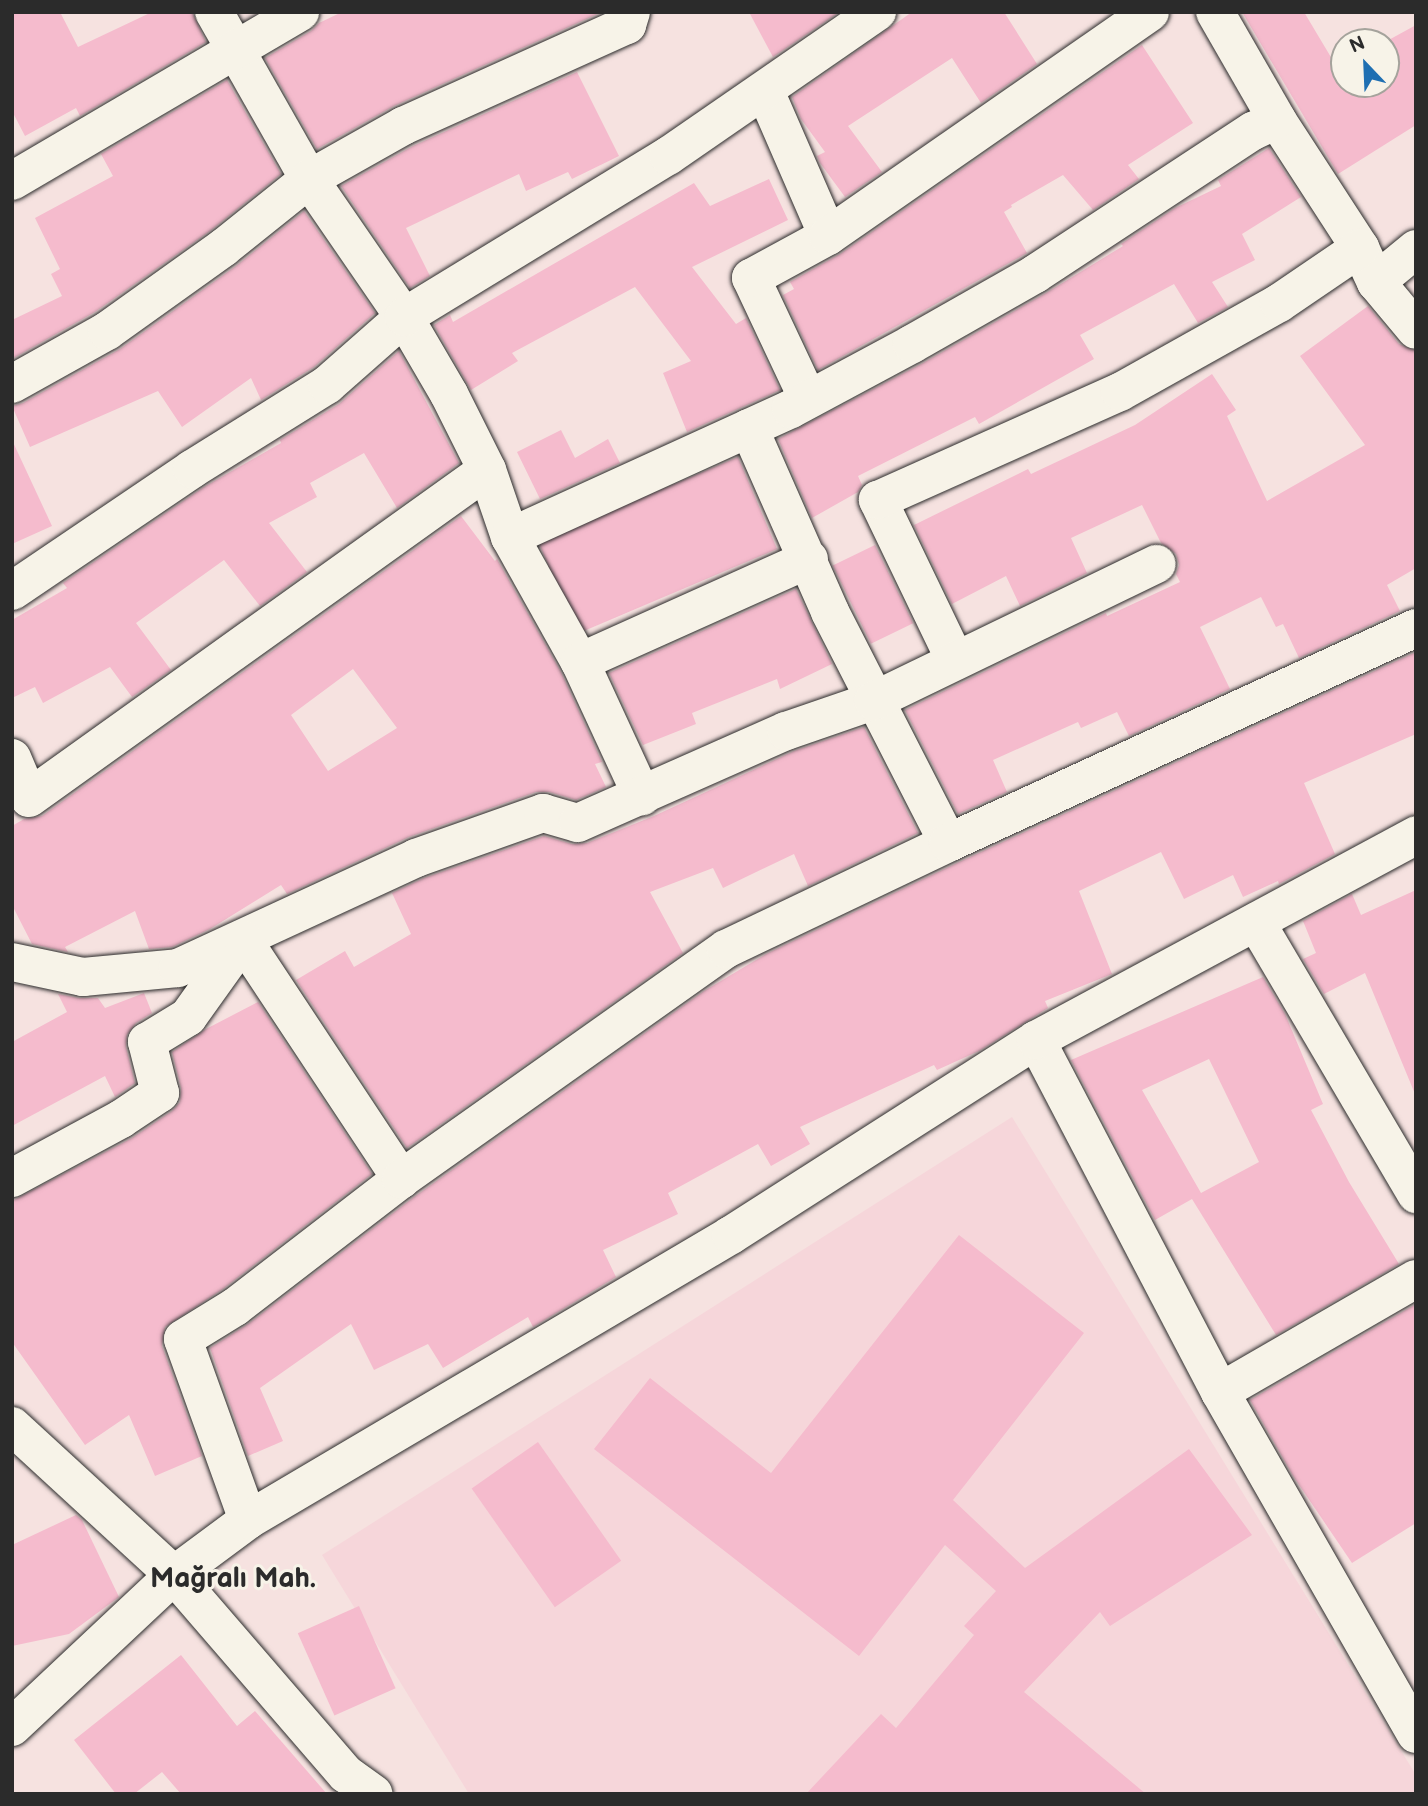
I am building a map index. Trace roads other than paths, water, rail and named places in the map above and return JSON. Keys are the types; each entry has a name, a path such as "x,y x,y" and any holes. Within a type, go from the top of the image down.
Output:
{"street":[{"path":"214,12 233,50 309,179 404,317 449,394 487,470 510,537 580,662 642,796"},
{"path":"12,181 300,12"},
{"path":"12,384 107,331 223,248 309,179 403,127 627,25 631,12"},
{"path":"12,591 192,469 327,385 404,317 668,156 877,12"},
{"path":"808,399 751,278 828,236 1150,12"},
{"path":"1215,12 1277,120 1360,248 1376,282 1416,330"},
{"path":"765,91 828,236"},
{"path":"510,537 808,399 1035,274 1253,131 1277,120"},
{"path":"955,660 878,500 1120,392 1279,303 1360,248"},
{"path":"1376,282 1416,249"},
{"path":"749,428 809,559 830,612 873,701 948,843"},
{"path":"12,758 29,798 487,470"},
{"path":"580,662 809,559"},
{"path":"12,962 83,977 178,968 415,858 543,813 578,823 786,731 873,701 1157,564"},
{"path":"248,1520 183,1339 235,1307 401,1179 726,949 948,843 1416,628"},
{"path":"12,1727 174,1576 248,1520 731,1235 1036,1040 1416,835"},
{"path":"1256,922 1416,1194"},
{"path":"243,940 401,1179"},
{"path":"12,1178 121,1119 160,1093 147,1042 188,1017 243,940"},
{"path":"1036,1040 1220,1392 1416,1734"},
{"path":"1220,1392 1416,1279"},
{"path":"12,1426 174,1576 349,1787"}],"district":[{"name":"Mağralı Mah.","path":"233,1579"}]}
